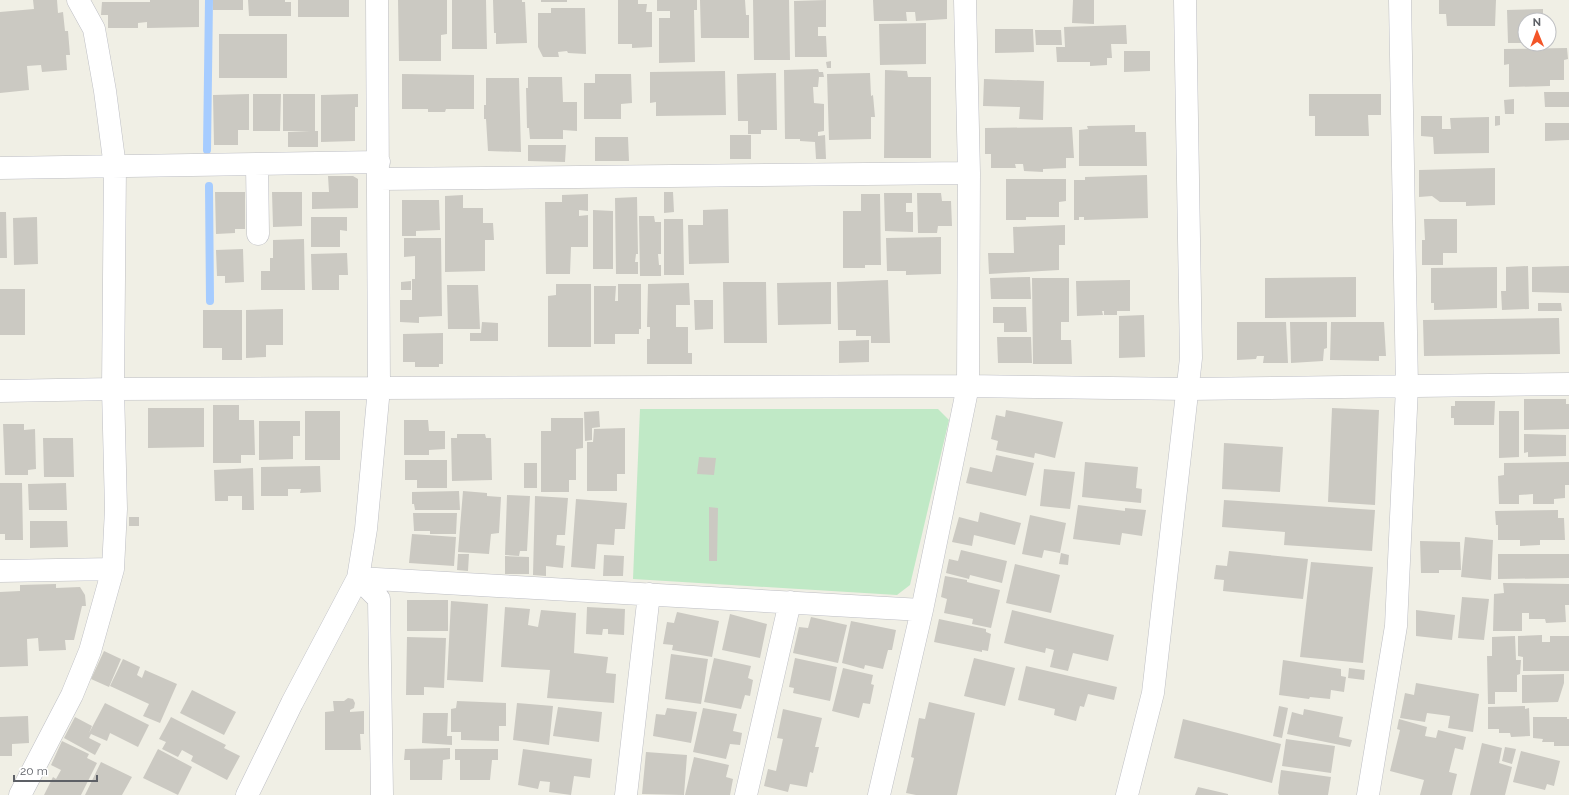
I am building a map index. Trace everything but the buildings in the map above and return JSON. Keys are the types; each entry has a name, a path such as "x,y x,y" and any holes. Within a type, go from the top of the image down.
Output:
{"street":[{"path":"20,795 75,688 90,651 113,569 116,509 113,389 115,167 105,91 94,29 78,0"},
{"path":"247,795 292,703 358,578 366,529 379,388 378,0"},
{"path":"879,795 922,610 968,386 968,173 965,0"},
{"path":"1127,795 1153,692 1191,358 1186,0"},
{"path":"1368,795 1396,626 1406,387 1400,0"},
{"path":"257,165 258,234"},
{"path":"0,168 257,165 379,171 968,173"},
{"path":"0,391 113,389 968,386 1188,389 1569,384"},
{"path":"0,571 113,569"},
{"path":"358,578 922,610"},
{"path":"358,578 379,599 382,795"},
{"path":"626,795 649,594"},
{"path":"746,795 790,602"}],"green space":[{"path":"640,409 938,409 949,420 910,585 897,595 633,579"}],"waterway":[{"path":"207,150 209,0"},
{"path":"209,186 210,301"}]}
